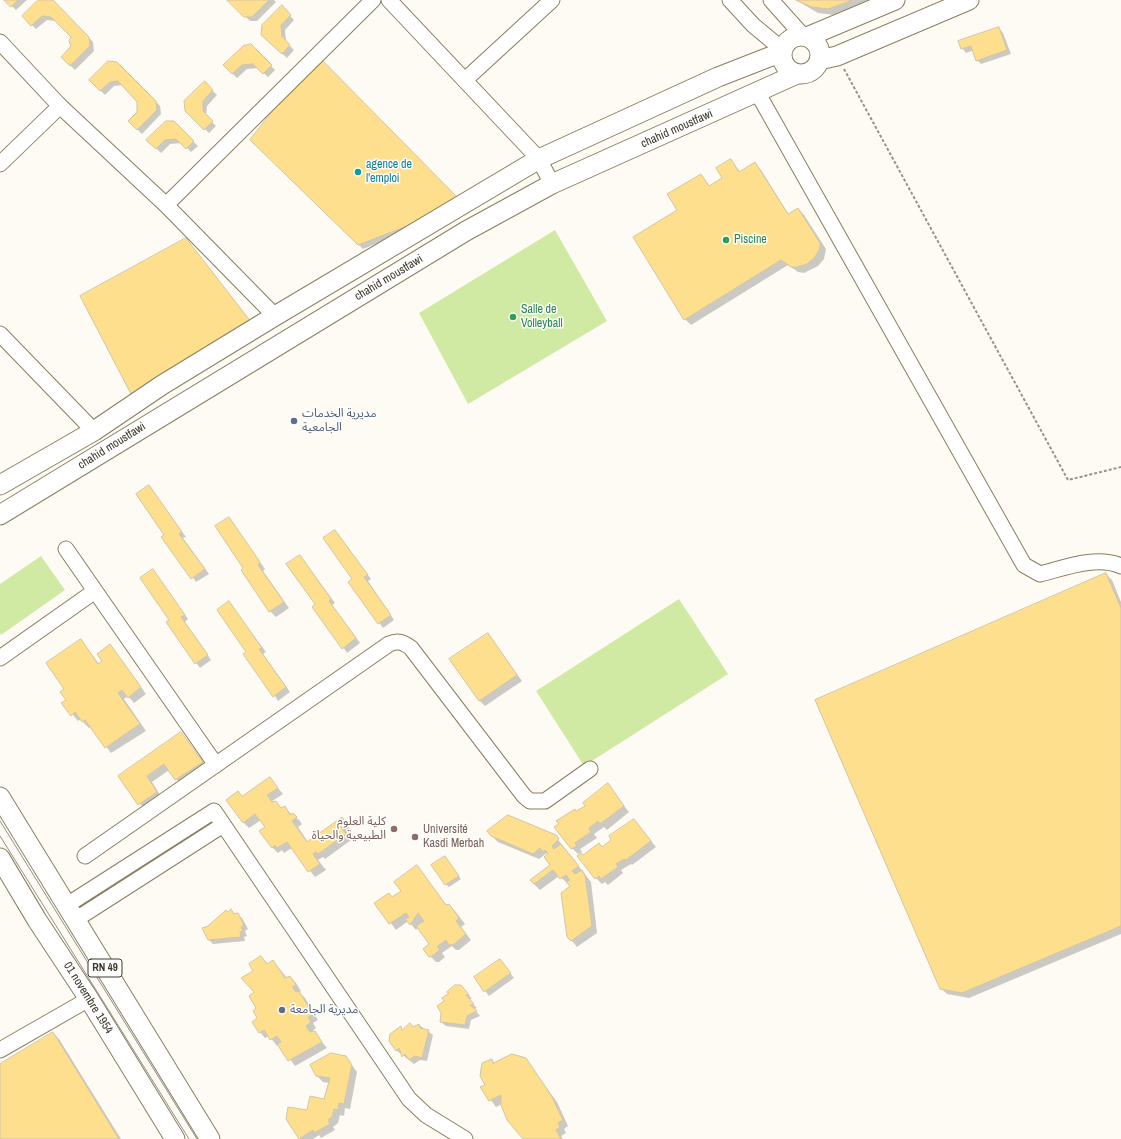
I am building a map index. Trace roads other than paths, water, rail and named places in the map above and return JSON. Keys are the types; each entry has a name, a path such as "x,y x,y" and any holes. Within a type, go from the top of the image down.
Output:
{"main road":[{"path":"895,0 805,37 793,38 788,41 782,51 784,64 792,72 797,74 809,73 817,65 828,58 969,0"},
{"path":"805,37 812,40 828,58"},
{"name":"chahid moustfawi","path":"0,485 94,431 162,384 539,160 718,77 782,51"},
{"name":"chahid moustfawi","path":"0,515 420,259 552,184 797,74"},
{"name":"RN 49","path":"0,797 210,1139"},
{"name":"01 novembre 1954","path":"0,858 37,920 89,999 175,1139"},
{"path":"152,1101 177,1086"}],"street":[{"path":"166,205 372,0"},
{"path":"389,0 539,160 552,184"},
{"path":"465,80 552,0"},
{"path":"730,0 753,25 782,51"},
{"path":"771,0 805,37"},
{"path":"0,42 60,106 166,205 275,316"},
{"path":"757,92 1024,565 1040,574 1090,562 1113,563 1121,566"},
{"path":"0,164 60,106"},
{"path":"0,334 94,431"},
{"path":"66,549 216,765"},
{"path":"0,658 95,591"},
{"path":"85,856 389,644 396,641 404,642 411,648 524,796 530,801 545,801 590,769"},
{"path":"71,913 214,812 409,1099 426,1116 465,1139"},
{"path":"71,913 223,825"},
{"path":"0,1050 89,999"}],"tram line":[{"path":"0,821 197,1139"},
{"path":"0,836 189,1139"}],"place":[{"name":"agence de l'emploi","path":"358,172"},
{"name":"Piscine","path":"726,240"},
{"name":"Salle de Volleyball","path":"513,317"},
{"name":"مديرية الخدمات الجامعية","path":"294,421"},
{"name":"كلية العلوم الطبيعية والحياة","path":"394,829"},
{"name":"Université Kasdi Merbah","path":"415,837"},
{"name":"مديرية الجامعة","path":"282,1010"}]}
